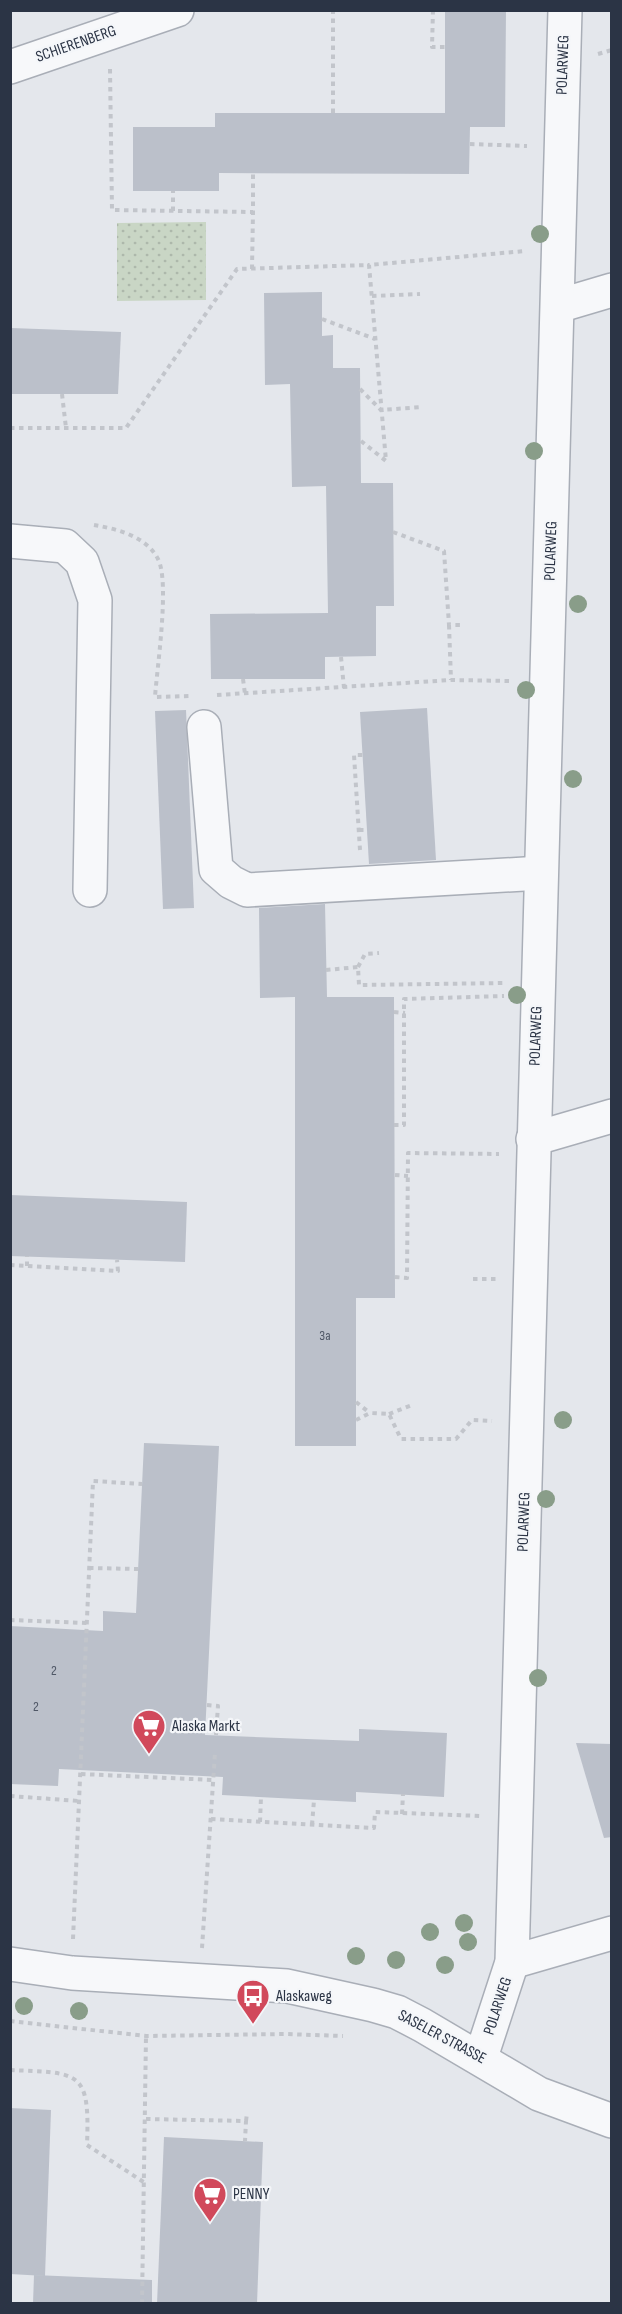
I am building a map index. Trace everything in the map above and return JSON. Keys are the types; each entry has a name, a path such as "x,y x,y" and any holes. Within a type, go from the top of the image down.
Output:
{"street":[{"name":"SCHIERENBERG","path":"10,67 177,10"},
{"name":"POLARWEG","path":"481,2057 512,1962 565,10"},
{"path":"558,306 612,290"},
{"path":"10,541 65,546 82,562 95,600 90,890"},
{"path":"204,728 216,869 231,882 248,890 541,873"},
{"path":"533,1147 612,1116"},
{"path":"512,1962 612,1933"},
{"name":"SASELER STRASSE","path":"10,1964 72,1973 287,1986 373,2005 397,2012 481,2057 539,2094 612,2121"}],"path":[{"path":"333,10 333,113"},
{"path":"433,10 432,47 445,47"},
{"path":"109,32 112,210 253,212"},
{"path":"470,144 561,147"},
{"path":"252,268 253,173"},
{"path":"174,191 174,211"},
{"path":"10,428 126,428 237,269 369,265 559,249"},
{"path":"361,441 386,461 369,265"},
{"path":"372,296 420,294"},
{"path":"322,319 375,339"},
{"path":"360,389 381,410 422,407"},
{"path":"62,394 66,428"},
{"path":"393,532 444,551 451,681"},
{"path":"449,625 464,625"},
{"path":"341,657 344,688"},
{"path":"243,680 245,694"},
{"path":"211,695 451,681 546,681"},
{"path":"155,697 200,696"},
{"path":"362,884 354,755 363,755"},
{"path":"359,831 367,830"},
{"path":"379,953 365,954 358,967 358,985 538,989"},
{"path":"326,970 358,967"},
{"path":"394,1125 404,1125 404,999 538,989"},
{"path":"394,1012 405,1013"},
{"path":"395,1277 407,1278 408,1153 533,1147"},
{"path":"394,1175 408,1176"},
{"path":"27,1256 27,1266"},
{"path":"10,1265 118,1271 117,1260"},
{"path":"356,1402 370,1413"},
{"path":"356,1420 370,1413 389,1414 412,1405"},
{"path":"389,1414 401,1439 456,1439 472,1420 526,1423"},
{"path":"72,1973 93,1481 142,1484"},
{"path":"90,1568 138,1569"},
{"path":"10,1620 87,1623"},
{"path":"207,1706 218,1706 216,1735"},
{"path":"201,1981 215,1753"},
{"path":"81,1774 213,1780"},
{"path":"402,1814 403,1794"},
{"path":"10,1796 79,1801"},
{"path":"260,1822 261,1797"},
{"path":"312,1825 314,1800"},
{"path":"211,1819 374,1828 375,1812 516,1817"},
{"path":"10,2021 146,2036 285,2034 350,2037"},
{"path":"142,2304 146,2036"},
{"path":"10,2070 63,2073 73,2078 87,2096 87,2145 145,2183"},
{"path":"245,2141 247,2113"},
{"path":"146,2119 246,2121"}],"green space":[{"path":"206,222 206,300 117,301 117,223"}],"building":[{"path":"445,10 506,10 505,127 470,127 469,174 219,173 219,191 133,191 133,127 215,127 215,113 445,113"},
{"path":"322,292 322,336 333,335 333,368 360,368 361,483 393,483 394,606 376,606 376,656 325,657 325,679 211,679 210,614 328,613 326,486 292,487 290,384 265,385 264,293"},
{"path":"11,328 121,332 118,394 11,394"},
{"path":"427,708 436,860 369,864 360,712"},
{"path":"186,710 194,908 163,909 155,711"},
{"path":"325,904 327,997 394,997 395,1298 356,1298 356,1446 295,1446 295,997 260,998 259,908"},
{"path":"10,1195 187,1202 185,1262 10,1256"},
{"path":"144,1443 219,1446 205,1735 359,1741 359,1729 447,1733 444,1797 356,1792 356,1802 222,1795 223,1777 59,1769 58,1786 10,1784 10,1626 103,1631 103,1611 136,1613"},
{"path":"576,1743 612,1744 612,1837 604,1838"},
{"path":"10,2108 51,2110 45,2276 10,2274"},
{"name":"PENNY","path":"164,2137 263,2142 257,2304 157,2304"},
{"path":"34,2275 152,2280 152,2304 33,2304"}],"place":[{"name":"Alaska Markt","path":"149,1755"},
{"name":"Alaskaweg","path":"253,2025"},
{"name":"PENNY","path":"210,2223"}]}
